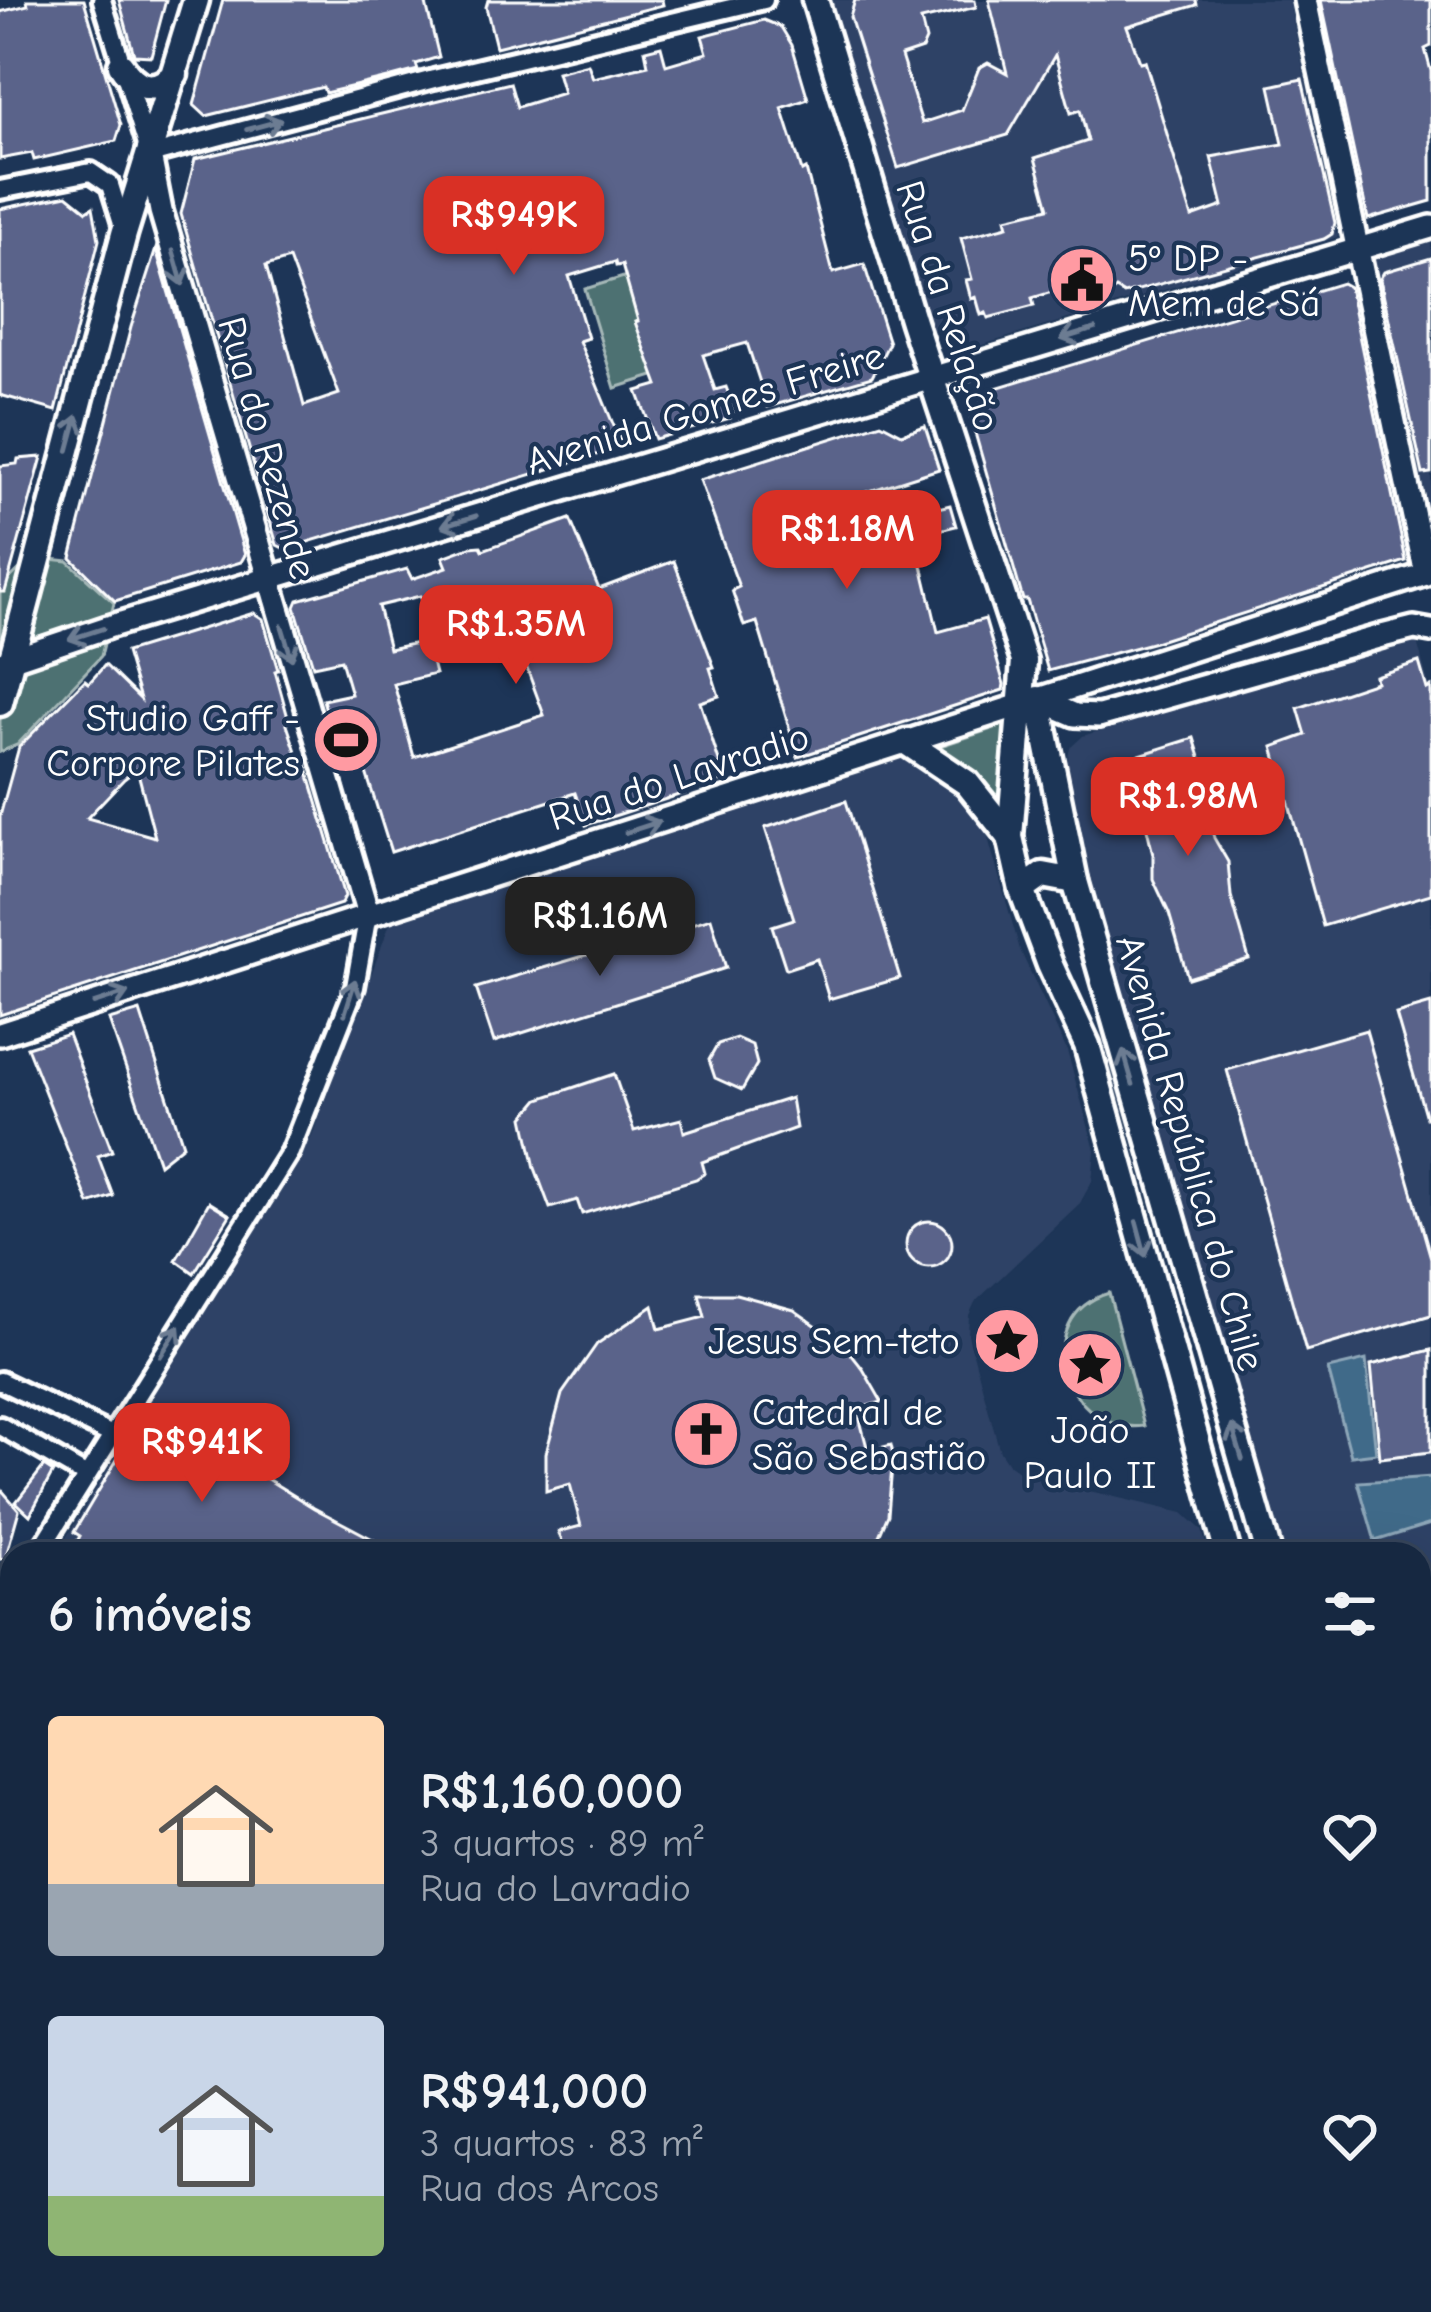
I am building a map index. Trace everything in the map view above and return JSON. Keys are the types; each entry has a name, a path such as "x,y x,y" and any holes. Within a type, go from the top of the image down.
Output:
{"main road":[{"path":"0,703 6,661 124,234 196,0"},
{"name":"Rua da Relação","path":"815,0 1024,662 1031,701"},
{"path":"121,65 134,84 142,87 158,86 175,74"},
{"name":"Avenida República do Chile","path":"1031,701 1010,837 1022,890 1087,1045 1225,1542"},
{"name":"Avenida República do Chile","path":"1031,701 1075,880 1266,1542"},
{"path":"906,742 967,783 1010,837"},
{"path":"1022,890 1043,875 1075,880"}],"street":[{"name":"Rua do Rezende","path":"102,0 368,914"},
{"path":"150,155 434,79 764,0"},
{"path":"1305,0 1357,248"},
{"path":"0,190 91,172 110,185 124,234"},
{"name":"Avenida Gomes Freire","path":"6,661 1431,227"},
{"name":"Rua do Lavradio","path":"0,1034 1426,574 1357,248"},
{"path":"1031,701 1075,715 1099,716 1382,636 1414,628 1431,632"},
{"path":"45,1542 290,1153 355,987 368,914"},
{"path":"0,1381 110,1434"},
{"path":"0,1426 85,1475"}],"shaded area":[{"path":"831,0 1289,0 1338,237 969,349 931,328"},
{"path":"1431,241 1431,522 1374,263 1378,257"},
{"path":"1396,633 1416,638 1431,693 1431,1542 1278,1542 1068,797 1065,771 1070,748 1083,736"},
{"path":"903,755 915,755 978,803 1020,950 1067,1051 1095,1150 1092,1181 1080,1203 975,1302 969,1315 968,1335 1000,1452 1025,1476 1183,1513 1202,1530 1206,1542 63,1542 312,1136 395,919"},
{"path":"1366,1360 1376,1453 1351,1456 1328,1369"},
{"path":"1431,1477 1431,1524 1375,1541 1358,1482"}],"green space":[{"path":"627,276 657,375 615,388 585,289"},
{"path":"32,557 68,561 114,603 101,656 17,745 0,752 0,588"},
{"path":"1013,722 1001,800 974,770 937,747"},
{"path":"1109,1293 1144,1426 1116,1424 1093,1413 1076,1395 1066,1372 1063,1348 1069,1325 1084,1306"}],"building":[{"path":"27,0 84,0 121,125 116,141 34,160 32,153 0,159 0,12 28,5"},
{"path":"119,0 166,0 151,56 134,55"},
{"path":"223,0 425,0 439,57 416,64 418,70 388,78 325,93 323,87 206,116 194,105"},
{"path":"488,0 662,0 663,5 496,47"},
{"path":"855,0 975,0 976,7 921,20 926,40 922,49 901,56 922,123 962,110 979,68 988,63 1007,73 989,0 1196,0 1197,5 1127,26 1140,62 1145,61 1192,217 1223,206 1211,157 1283,144 1270,86 1302,79 1335,223 1332,234 1124,294 1116,289 1091,305 1076,305 1065,288 1032,298 1034,306 988,318 986,313 981,315 966,280 972,279 961,238 1008,226 1006,218 1049,208 1035,158 1088,141 1080,110 1071,113 1055,55 1008,135 898,168 850,17"},
{"path":"1321,0 1431,0 1431,46 1425,49 1431,71 1431,201 1368,219"},
{"path":"764,20 781,27 792,45 808,99 782,108 802,171 806,169 833,273 864,264 889,343 872,377 768,407 747,343 703,355 715,390 726,387 735,411 728,413 730,418 655,439 637,391 658,385 635,322 622,265 615,262 569,276 588,338 579,341 620,441 605,447 606,452 285,549 277,545 181,214 195,159 510,83 517,107 563,93 557,72 588,64 593,78 648,65 645,50 661,46 666,65 707,53 702,36","holes":["289,259 339,394 304,406 266,266"]},
{"path":"67,195 87,211 93,207 99,240 56,411 0,395 0,209"},
{"path":"156,249 245,555 241,562 115,601 71,558"},
{"path":"1431,258 1431,473 1423,474 1380,279 1384,272"},
{"path":"1342,283 1349,287 1406,561 1155,642 1048,671 971,419 989,390"},
{"path":"881,423 902,434 925,426 939,469 762,525 769,549 950,505 956,526 915,536 938,632 985,619 1003,690 798,757 757,622 744,626 732,590 739,587 700,480"},
{"path":"42,457 5,592 0,592 0,466"},
{"path":"570,519 599,589 674,561 714,667 710,668 719,696 700,702 725,780 586,825 575,793 391,852 365,769 345,774 323,700 351,694 341,660 313,666 295,607 298,600 407,569 412,579 447,567 443,557 470,547 483,550","holes":["420,596 441,638 389,649 378,606","505,609 544,715 414,757 394,684 435,674 432,662 477,646 468,623"]},
{"path":"254,613 263,619 286,722 299,760 304,759 345,896 341,904 0,1015 0,816 19,747 105,665 140,699 126,652","holes":["137,769 155,837 87,818"]},
{"path":"1419,662 1427,689 1431,687 1431,894 1323,926 1273,747 1306,735 1298,708"},
{"path":"1194,738 1204,770 1196,772 1214,838 1228,862 1231,896 1249,959 1188,978 1169,913 1153,879 1153,854 1130,758"},
{"path":"846,801 900,978 829,999 817,959 786,969 772,926 794,919 765,828"},
{"path":"711,918 726,968 494,1042 476,988"},
{"path":"1431,1004 1431,1118 1426,1118 1396,1014"},
{"path":"140,1011 183,1145 159,1164 109,1020"},
{"path":"1366,1030 1431,1258 1431,1315 1306,1351 1227,1070"},
{"path":"68,1034 112,1151 98,1156 113,1196 89,1204 27,1047"},
{"path":"736,1038 752,1045 757,1064 742,1090 715,1078 709,1060 718,1044"},
{"path":"614,1074 634,1131 681,1119 684,1132 791,1098 796,1128 702,1162 705,1173 696,1179 582,1214 577,1200 550,1208 524,1117 539,1099"},
{"path":"209,1202 230,1215 194,1273 176,1260"},
{"path":"929,1221 945,1228 952,1244 945,1260 929,1267 913,1260 906,1244 913,1228"},
{"name":"Catedral de São Sebastião","path":"699,1294 736,1294 794,1310 844,1345 863,1369 882,1402 857,1409 868,1451 891,1445 893,1454 888,1515 876,1542 563,1542 558,1532 581,1526 570,1484 546,1491 546,1453 562,1394 597,1344 653,1306 659,1329 705,1317"},
{"path":"1431,1350 1431,1452 1380,1458 1371,1365"},
{"path":"149,1406 378,1542 77,1542 80,1536 74,1532"},
{"path":"44,1466 53,1472 30,1515 16,1502"},
{"path":"0,1488 19,1510 10,1542 0,1542"}],"place":[{"name":"5º DP - Mem de Sá","path":"1082,280"},
{"name":"Studio Gaff - Corpore Pilates","path":"346,740"},
{"name":"Jesus Sem-teto","path":"1007,1341"},
{"name":"João Paulo II","path":"1090,1365"},
{"name":"Catedral de São Sebastião","path":"706,1434"}]}
